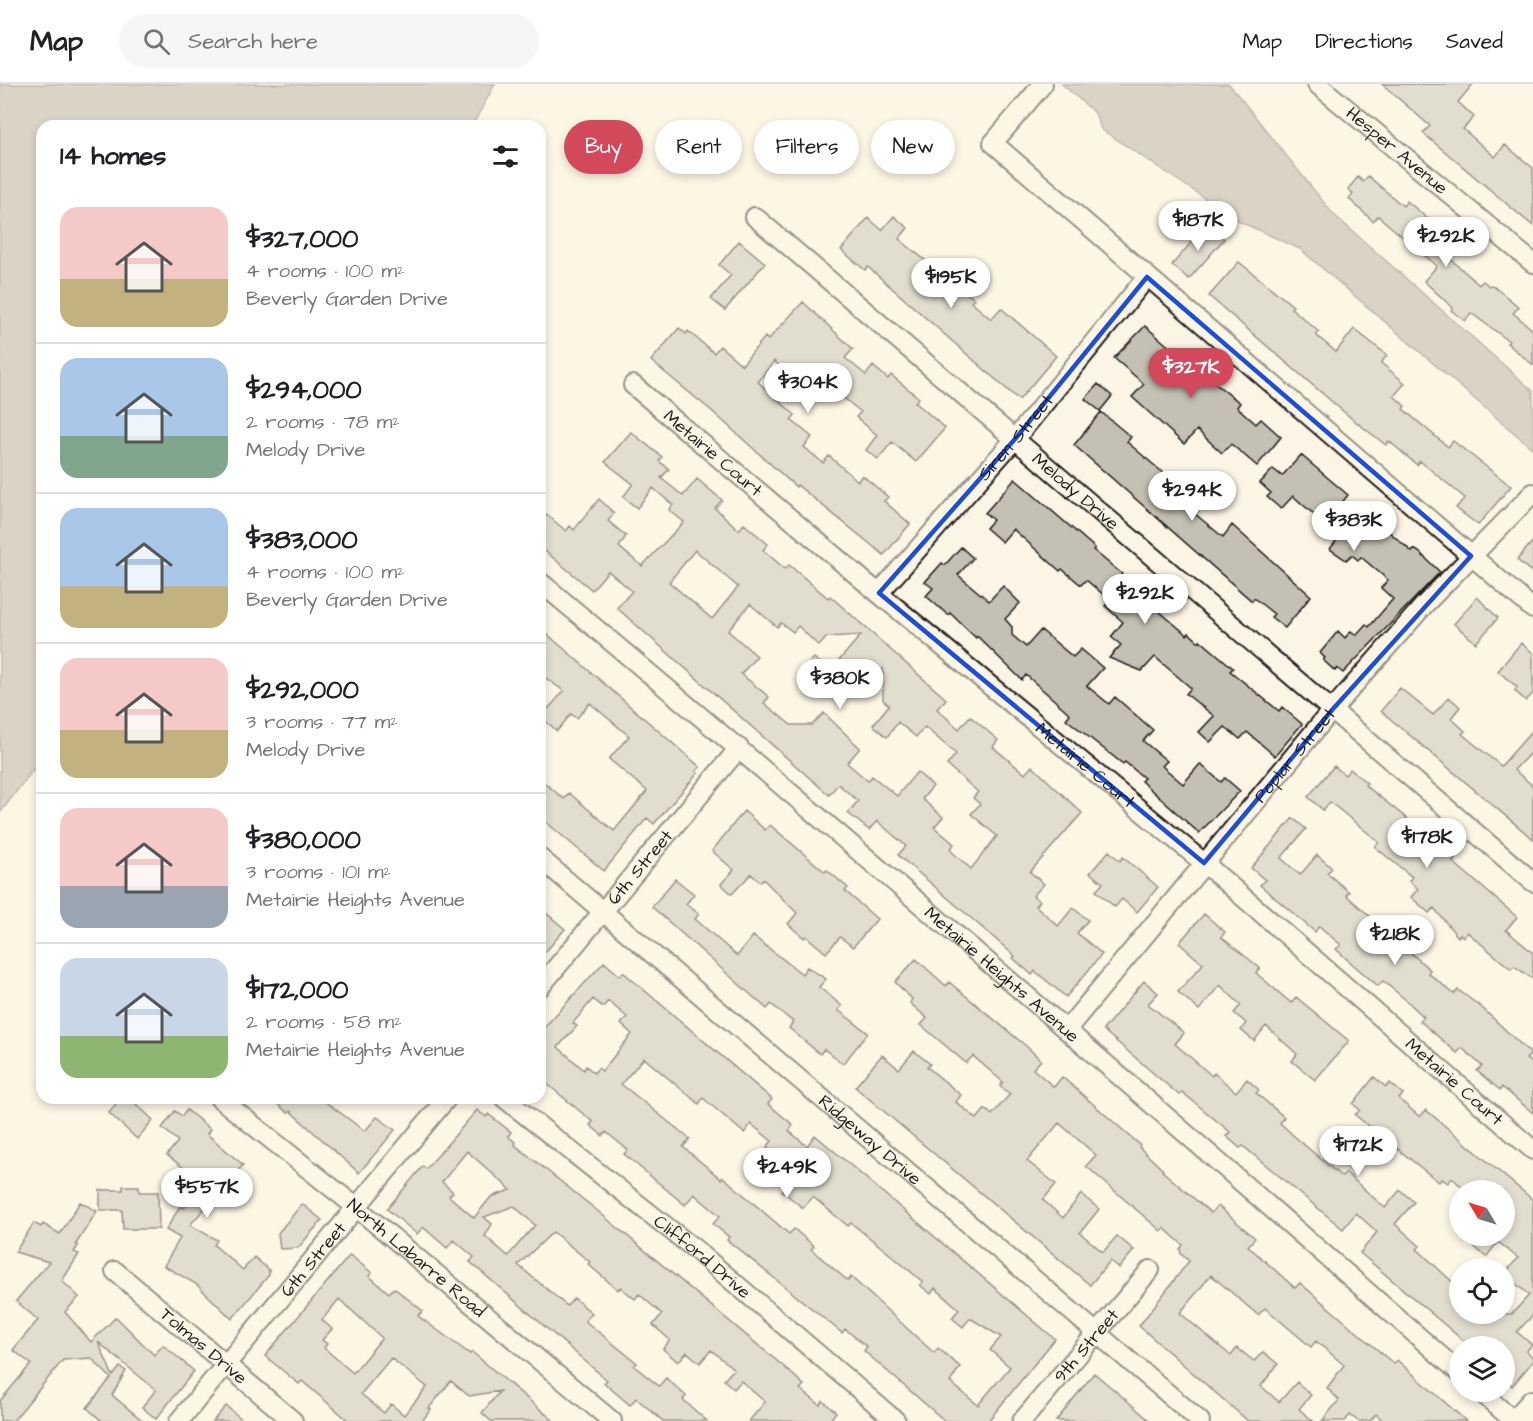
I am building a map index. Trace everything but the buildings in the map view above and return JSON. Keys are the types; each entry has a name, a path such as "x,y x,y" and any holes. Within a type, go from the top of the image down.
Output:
{"main road":[{"path":"1516,1421 1533,1404"}],"street":[{"path":"1043,84 993,143 1533,609"},
{"name":"Hesper Avenue","path":"1317,84 1533,263"},
{"name":"Melody Drive","path":"755,217 1533,882"},
{"name":"Siren Street","path":"879,593 1015,439 1147,277"},
{"name":"Metairie Court","path":"633,385 1204,863 1533,1150"},
{"name":"Poplar Street","path":"1067,1029 1332,710 1425,604 1533,494"},
{"name":"Metairie Heights Avenue","path":"546,587 739,748 1067,1029 1449,1363"},
{"name":"6th Street","path":"546,980 739,748"},
{"name":"Ridgeway Drive","path":"546,863 1200,1421"},
{"name":"North Labarre Road","path":"227,1104 356,1207 612,1421"},
{"name":"6th Street","path":"178,1421 442,1104"},
{"name":"Clifford Drive","path":"512,1104 696,1250 896,1421"},
{"name":"9th Street","path":"1022,1421 1150,1270"},
{"name":"Tolmas Drive","path":"115,1271 292,1421"},
{"path":"1493,1402 1516,1421"}],"highlighted area":[{"path":"1147,277 1471,556 1332,710 1204,863 879,593 1015,439"}],"shaded area":[{"path":"0,84 495,84 475,120 36,120 36,766 0,813"},
{"path":"1062,84 1229,84 1333,214 1533,391 1533,449 1300,249 1241,222 1101,129 1095,113"}]}
